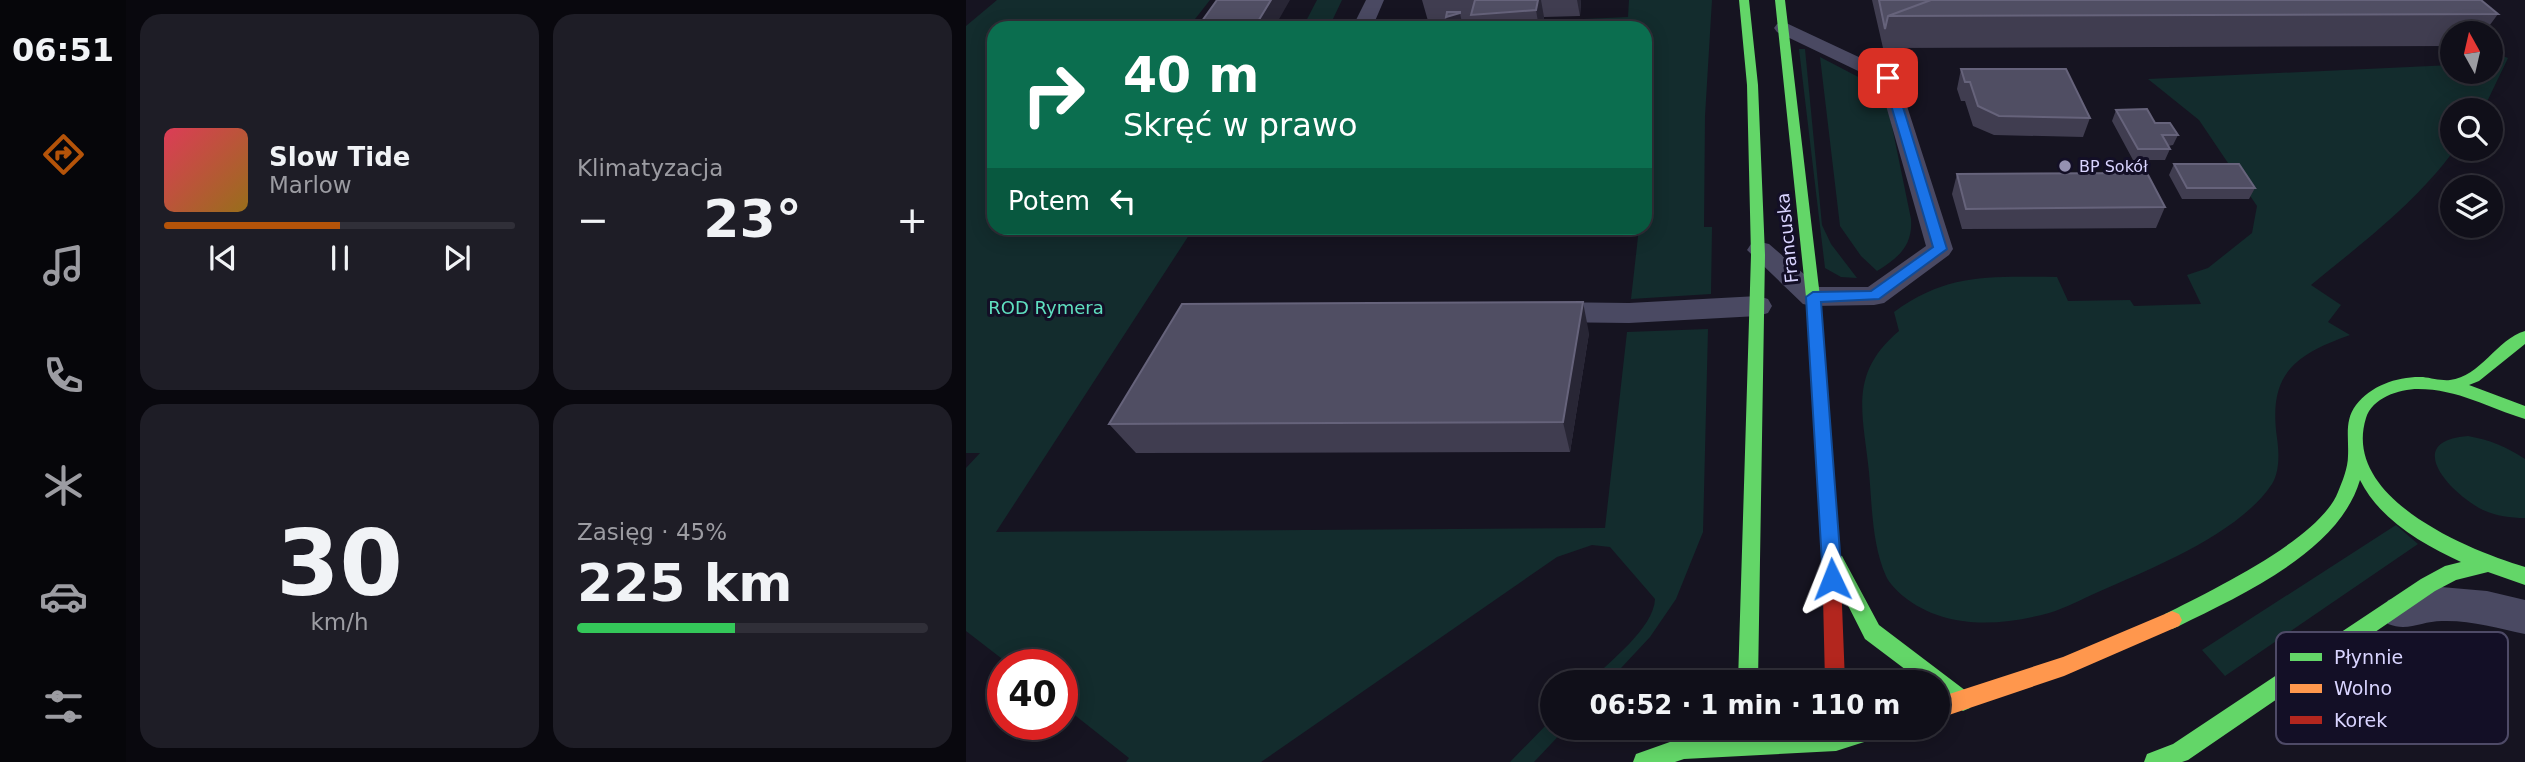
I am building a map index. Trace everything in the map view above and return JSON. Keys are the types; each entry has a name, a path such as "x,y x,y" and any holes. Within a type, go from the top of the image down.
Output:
{"street":[{"name":"Francuska","path":"1744,0 1753,72 1760,250 1749,551 1748,670"},
{"name":"Francuska","path":"1780,0 1813,297 1831,554 1835,670"},
{"path":"2450,387 2473,377 2525,336"},
{"path":"1950,705 2018,685 2110,649 2214,601 2308,540 2334,517 2350,487 2357,454 2356,419 2363,405 2382,392 2405,385 2450,387 2480,394 2525,413"},
{"path":"2357,454 2373,485 2402,515 2439,543 2484,565 2525,576"},
{"path":"1831,554 1872,632 1963,701"},
{"path":"2360,632 2428,585 2452,572 2484,565"},
{"path":"2155,762 2176,757 2276,689"},
{"path":"1644,762 1684,748 1748,754 1836,740"}],"lane":[{"path":"1365,21 1375,0"},
{"path":"1760,250 1813,297 1874,296 1940,249 1888,78 1784,28"},
{"path":"1519,312 1629,313 1758,306"},
{"path":"2384,616 2441,604 2487,608 2525,617"}],"green space":[{"name":"ROD Rymera","path":"997,0 1210,0 1194,21 987,21 987,235 1189,235 996,532 1605,528 1627,332 1708,329 1703,532 1676,599 1650,637 1619,670 1602,670 1639,633 1653,610 1655,599 1610,547 1592,545 1557,557 1261,762 1126,762 1129,758 1078,718 1078,649 989,649 966,631 966,468 980,453 966,453 966,26"},
{"path":"1317,0 1342,0 1332,21 1306,21"},
{"path":"1629,0 1712,0 1705,116 1704,227 1712,227 1711,294 1631,299 1638,235 1652,235 1652,21 1561,20 1628,17"},
{"path":"1799,49 1805,49 1822,225 1831,244 1857,278 1841,277 1825,268"},
{"path":"2503,56 2508,58 2503,68"},
{"path":"1820,57 1866,81 1883,96 1888,107 1911,228 1903,250 1877,271 1861,256 1840,226"},
{"path":"2440,66 2440,84 2496,84 2489,98 2440,98 2440,161 2446,161 2388,222 2311,285 2341,305 2328,322 2350,335 2300,360 2289,370 2281,383 2275,416 2278,467 2272,484 2257,502 2238,519 2193,548 2062,609 2011,621 1992,622 1955,620 1937,615 1919,607 1893,587 1881,564 1875,538 1862,413 1863,396 1872,363 1899,331 1894,312 1914,299 1953,283 2012,277 2057,277 2068,301 2130,300 2134,306 2201,304 2187,275 2208,268 2252,233 2257,206 2199,120 2148,79"},
{"path":"2468,436 2498,444 2525,459 2525,518 2483,510 2458,492 2438,469 2435,457 2438,447 2448,440"},
{"path":"2396,525 2418,544 2289,632 2276,632 2276,641 2225,676 2202,650"},
{"path":"1540,731 1540,740 1555,740 1534,762 1510,762"}],"building":[{"path":"1217,0 1271,0 1258,21 1202,21"},
{"path":"1475,0 1538,0 1536,10 1471,15"},
{"path":"1879,0 1931,0 1888,16 1885,29"},
{"path":"1931,0 2481,0 2498,14 1888,16"},
{"path":"1447,12 1460,12 1460,13 1446,17"},
{"path":"1961,69 2066,69 2090,118 1999,116 1978,106 1970,82 1965,82"},
{"path":"2147,109 2155,123 2170,123 2178,135 2162,135 2170,149 2138,149 2116,110"},
{"path":"2174,164 2239,164 2255,188 2187,188"},
{"path":"2147,173 2165,207 1966,209 1957,174"},
{"path":"1583,302 1563,422 1109,424 1182,304"}],"traffic: fast":[{"path":"1744,0 1757,170 1758,255 1748,670"},
{"path":"1780,0 1813,297 1823,438"},
{"path":"2450,387 2473,377 2525,336"},
{"path":"2525,413 2464,390 2417,383 2396,386 2377,394 2362,409 2357,420 2355,439 2357,456 2369,480 2385,501 2404,519 2450,548 2525,576"},
{"path":"2172,620 2261,571 2325,525 2345,497 2357,454"},
{"path":"1835,562 1872,632 1963,701"},
{"path":"2358,632 2452,572 2484,565"},
{"path":"2155,762 2180,752 2276,687"},
{"path":"1644,762 1684,748 1836,740"}],"traffic: slow":[{"path":"1950,705 2064,666 2172,620"}],"traffic: jam":[{"path":"1823,438 1831,554 1835,670"}],"place":[{"name":"BP Sokół","path":"2065,166"}],"route":[{"path":"1832,579 1813,297 1874,296 1940,249 1888,78"}]}
